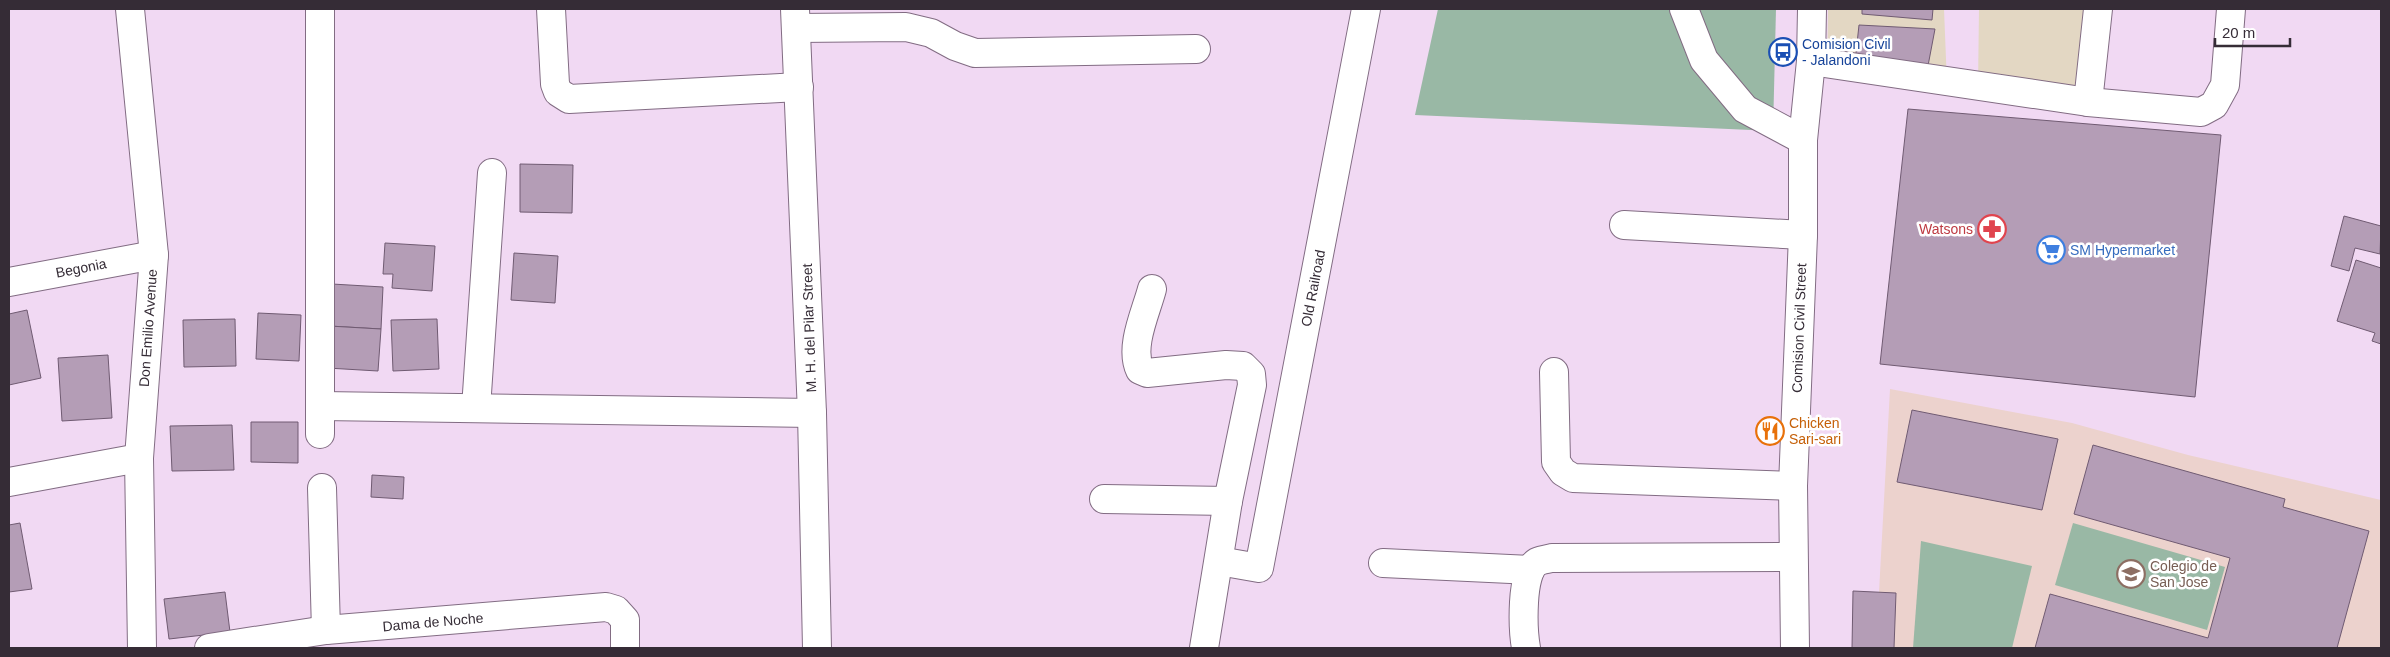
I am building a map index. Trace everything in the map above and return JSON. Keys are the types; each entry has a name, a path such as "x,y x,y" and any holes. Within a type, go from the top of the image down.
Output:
{"street":[{"name":"Don Emilio Avenue","path":"130,9 154,255 139,458 142,648"},
{"path":"320,9 322,406 320,434"},
{"path":"551,9 555,84 558,92 569,99 800,87"},
{"name":"Old Railroad","path":"1219,561 1259,568 1366,9"},
{"path":"1684,9 1704,60 1745,109 1803,140"},
{"name":"Comision Civil Street","path":"1795,648 1793,486 1803,235 1803,140 1811,61 1812,9"},
{"path":"2088,102 2098,9"},
{"path":"1811,61 2088,102 2201,112 2214,105 2225,85 2231,9"},
{"path":"796,18 906,27 931,33 955,46 975,53 1196,49"},
{"name":"M. H. del Pilar Street","path":"796,18 812,413 817,648"},
{"path":"476,408 492,173"},
{"path":"1624,225 1803,235"},
{"name":"Begonia","path":"9,282 154,255"},
{"path":"1152,289 1137,345 1136,361 1140,370 1146,373 1226,365 1243,366 1250,374 1252,386 1228,501 1204,648"},
{"path":"1554,372 1556,462 1563,472 1573,478 1793,486"},
{"path":"322,406 346,408 812,413"},
{"path":"9,482 139,458"},
{"path":"322,488 326,630"},
{"path":"1104,498 1228,501"},
{"path":"1526,648 1522,628 1530,570 1537,562 1552,558 1794,557"},
{"path":"1383,563 1530,570"},
{"name":"Dama de Noche","path":"209,648 326,630 606,607 616,610 625,620 625,648"}],"shaded area":[{"path":"1828,9 1944,9 1947,84 1827,74"},
{"path":"1979,9 2084,9 2078,88 1978,85"},
{"name":"Colegio de San Jose","path":"1890,389 2072,423 2188,455 2381,500 2381,648 1876,648"}],"green space":[{"path":"1438,9 1776,9 1773,131 1415,115"},
{"path":"2073,523 2225,567 2207,630 2055,585"},
{"path":"1921,541 2032,566 2012,648 1913,648"}],"building":[{"path":"1862,9 1933,9 1932,20 1862,14"},
{"path":"1859,25 1935,29 1927,71 1855,62"},
{"name":"SM Hypermarket","path":"1908,109 2221,135 2195,397 1880,364"},
{"path":"520,164 573,165 572,213 520,212"},
{"path":"2344,216 2381,226 2380,254 2355,248 2349,271 2331,266"},
{"path":"385,243 435,246 432,291 392,288 393,274 383,274"},
{"path":"514,253 558,256 555,303 511,300"},
{"path":"2356,260 2381,268 2381,344 2372,341 2375,333 2337,321"},
{"path":"332,284 383,287 381,329 329,326"},
{"path":"27,310 41,378 9,385 9,314"},
{"path":"258,313 301,315 299,361 256,359"},
{"path":"235,319 236,366 184,367 183,320"},
{"path":"437,319 439,369 393,371 391,320"},
{"path":"329,326 381,329 378,371 327,368"},
{"path":"108,355 112,418 62,421 58,358"},
{"path":"1912,410 2058,439 2042,510 1897,482"},
{"path":"251,422 298,422 298,463 251,462"},
{"path":"232,425 234,470 172,471 170,426"},
{"path":"2093,445 2285,499 2283,507 2369,531 2337,648 2035,648 2050,594 2208,638 2230,558 2074,514"},
{"path":"372,475 404,477 403,499 371,497"},
{"path":"20,523 32,589 9,592 9,525"},
{"path":"1853,591 1896,593 1894,648 1852,648"},
{"path":"225,592 230,632 169,639 164,599"}],"place":[{"name":"Comision Civil - Jalandoni","path":"1783,52"},
{"name":"Watsons","path":"1992,229"},
{"name":"SM Hypermarket","path":"2051,250"},
{"name":"Chicken Sari-sari","path":"1770,431"},
{"name":"Colegio de San Jose","path":"2131,574"}]}
